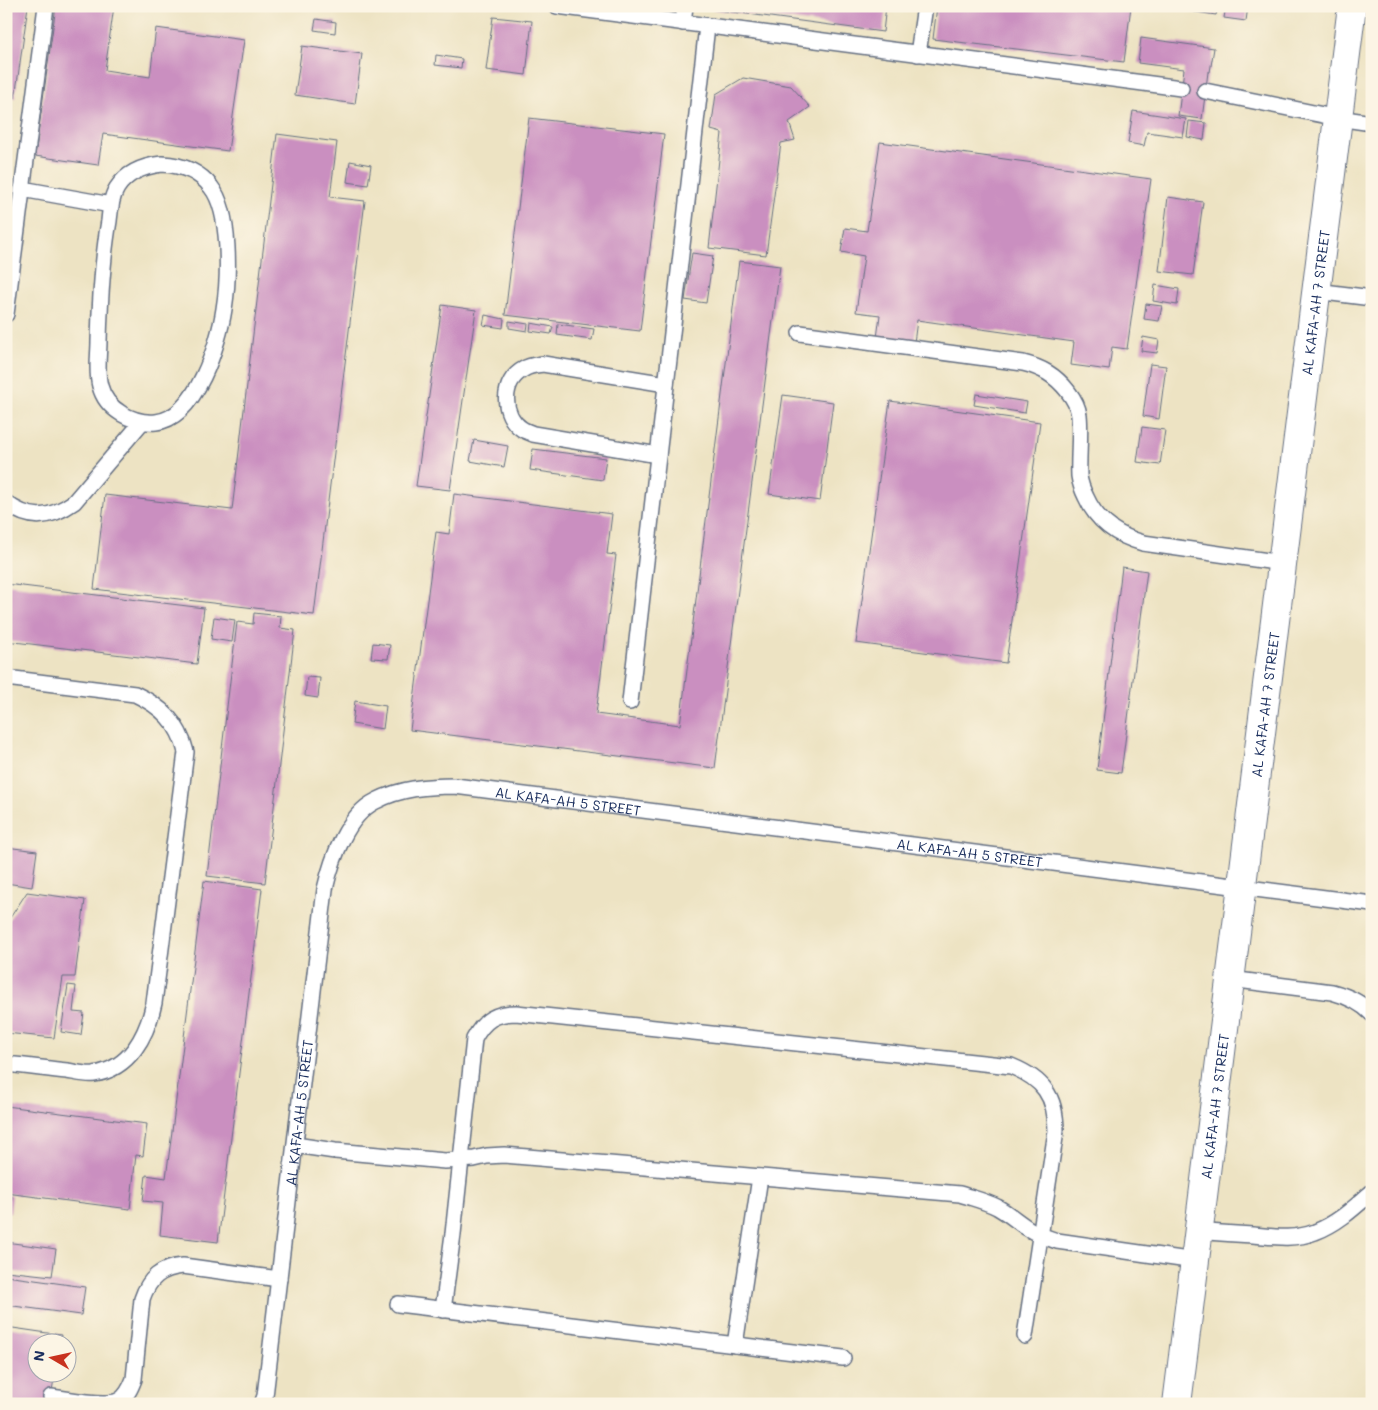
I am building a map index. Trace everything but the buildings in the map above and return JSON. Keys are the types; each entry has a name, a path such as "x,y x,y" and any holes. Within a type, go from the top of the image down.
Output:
{"street":[{"name":"AL KAFA-AH 7 STREET","path":"1177,1404 1352,6"}],"lane":[{"path":"7,305 46,6"},
{"path":"683,23 685,6"},
{"path":"918,54 925,6"},
{"path":"566,7 1181,88"},
{"path":"630,702 707,26"},
{"path":"1205,92 1372,123"},
{"path":"176,165 190,169 202,177 212,188 219,201 223,216 227,283 224,309 210,362 198,387 185,407 171,418 157,422 142,422 128,418 106,400 100,387 98,374 100,293 103,251 111,205 116,189 136,171 148,166 176,165"},
{"path":"22,189 111,205"},
{"path":"1316,291 1372,298"},
{"path":"800,334 1023,363 1049,373 1060,382 1074,402 1078,413 1079,478 1089,503 1106,525 1117,533 1143,543 1282,563"},
{"path":"658,455 533,434 522,430 514,422 508,411 506,400 508,388 513,378 522,369 543,364 666,384"},
{"path":"6,503 16,510 30,515 47,516 62,511 74,502 142,422"},
{"path":"6,678 135,694 148,700 170,717 180,735 186,752 154,1003 144,1035 122,1061 108,1070 92,1074 6,1064"},
{"name":"AL KAFA-AH 5 STREET","path":"264,1401 325,889 330,867 338,847 362,811 374,801 414,788 435,786 462,787 1372,904"},
{"path":"1230,978 1332,992 1358,1002 1372,1014"},
{"path":"443,1310 474,1039 484,1024 499,1015 516,1013 1011,1066 1026,1072 1038,1081 1048,1093 1056,1118 1056,1131 1025,1336"},
{"path":"295,1145 335,1151 445,1161 504,1155 960,1194 996,1207 1013,1216 1028,1228 1058,1241 1195,1261"},
{"path":"735,1345 760,1177"},
{"path":"1198,1231 1286,1238 1302,1235 1315,1232 1332,1224 1372,1192"},
{"path":"52,1396 101,1403 120,1400 126,1394 131,1388 134,1378 142,1299 145,1290 160,1272 172,1267 183,1266 279,1280"},
{"path":"398,1304 843,1358"}]}
